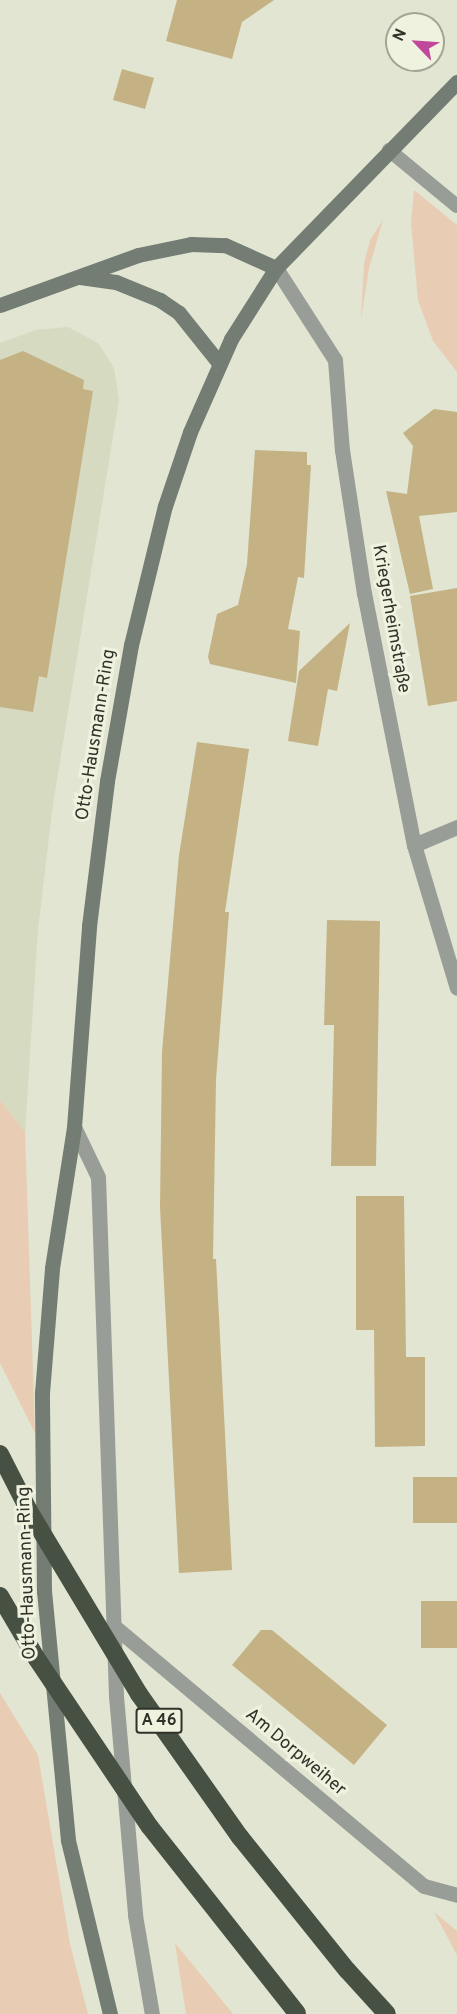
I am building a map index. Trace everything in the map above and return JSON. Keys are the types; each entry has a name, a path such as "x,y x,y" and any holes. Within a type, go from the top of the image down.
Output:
{"highway":[{"name":"A 46","path":"0,1454 40,1531 139,1694 240,1837 347,1970 387,2014"},
{"path":"0,1596 37,1659 150,1827 298,2013"}],"street":[{"name":"Otto-Hausmann-Ring","path":"110,2014 68,1840 44,1592 46,1327 74,1127 89,926 107,781 131,645 165,506 219,363 276,268 457,82"},
{"path":"0,305 138,255 209,243 243,251 276,268"},
{"name":"Kriegerheimstraße","path":"276,268 335,360 342,450 364,593 414,845 457,988"},
{"path":"77,276 116,282 160,300 179,313 219,363"},
{"path":"414,845 457,827"},
{"name":"Otto-Hausmann-Ring","path":"74,1127 98,1177 124,1817 135,1916 152,2014"},
{"name":"Am Dorpweiher","path":"115,1627 424,1886 457,1895"}],"lane":[{"path":"389,150 457,206"}],"shaded area":[{"path":"414,190 457,225 457,372 433,341 418,300 411,223"},
{"path":"383,220 369,268 361,320 364,264 370,240"},
{"path":"68,327 98,343 114,368 119,400 53,804 38,929 25,1132 0,1100 0,343 36,330"},
{"path":"0,1100 25,1132 35,1433 0,1363"},
{"path":"0,1693 38,1755 70,1944 88,2014 0,2014"},
{"path":"434,1912 457,1931 457,1955"},
{"path":"175,1943 233,2014 186,2014"}],"building":[{"path":"177,0 274,0 242,22 232,59 166,41"},
{"path":"122,69 154,78 145,109 113,100"},
{"path":"23,351 84,380 83,389 93,391 47,678 39,676 33,712 0,707 0,360"},
{"path":"434,409 457,412 457,512 419,516 433,589 410,594 386,491 407,494 413,446 403,433"},
{"path":"255,450 307,452 307,465 311,465 304,578 298,577 288,629 300,631 296,683 210,664 208,657 217,614 238,605 247,564"},
{"path":"457,588 457,701 428,706 410,596"},
{"path":"350,623 337,691 328,689 318,746 288,741 299,671"},
{"path":"197,742 249,749 225,912 229,912 216,1080 213,1259 216,1259 232,1570 179,1573 160,1207 162,1052 179,855"},
{"path":"327,920 380,921 376,1166 331,1166 334,1025 324,1025"},
{"path":"356,1196 404,1196 406,1357 425,1357 425,1446 375,1447 374,1330 356,1330"},
{"path":"413,1477 457,1477 457,1523 413,1523"},
{"path":"421,1601 457,1601 457,1648 421,1648"},
{"path":"261,1630 272,1630 387,1725 354,1765 232,1665"}]}
